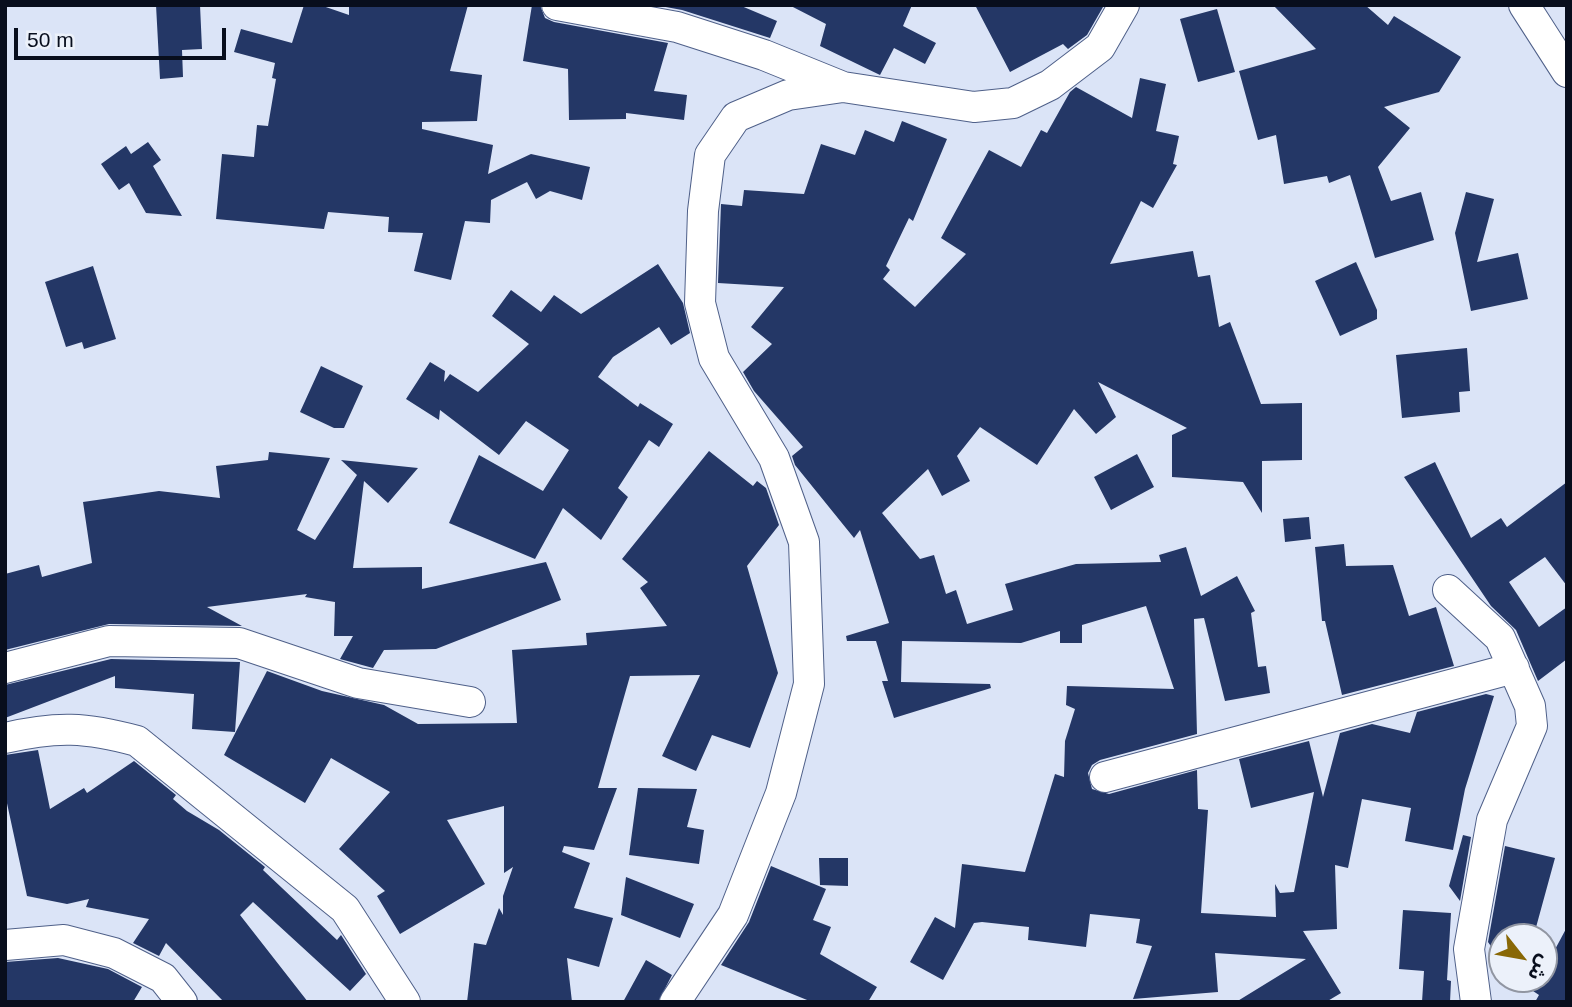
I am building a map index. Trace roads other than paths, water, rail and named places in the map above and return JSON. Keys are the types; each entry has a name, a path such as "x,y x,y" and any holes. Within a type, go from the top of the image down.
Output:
{"street":[{"path":"558,5 677,27 764,55 842,88 974,107 1013,103 1050,85 1100,47 1124,5"},
{"path":"1524,5 1567,72"},
{"path":"675,1002 733,915 781,793 809,684 804,542 774,458 714,358 699,303 703,211 710,155 736,117 788,95 842,88"},
{"path":"1448,590 1500,638 1530,706 1532,726 1492,820 1469,949 1476,1002"},
{"path":"5,668 109,642 239,643 358,683 470,702"},
{"path":"1105,777 1514,668"},
{"path":"5,738 46,728 99,731 136,741 345,909 405,1002"},
{"path":"5,945 64,940 114,953 163,978 182,1002"}]}
